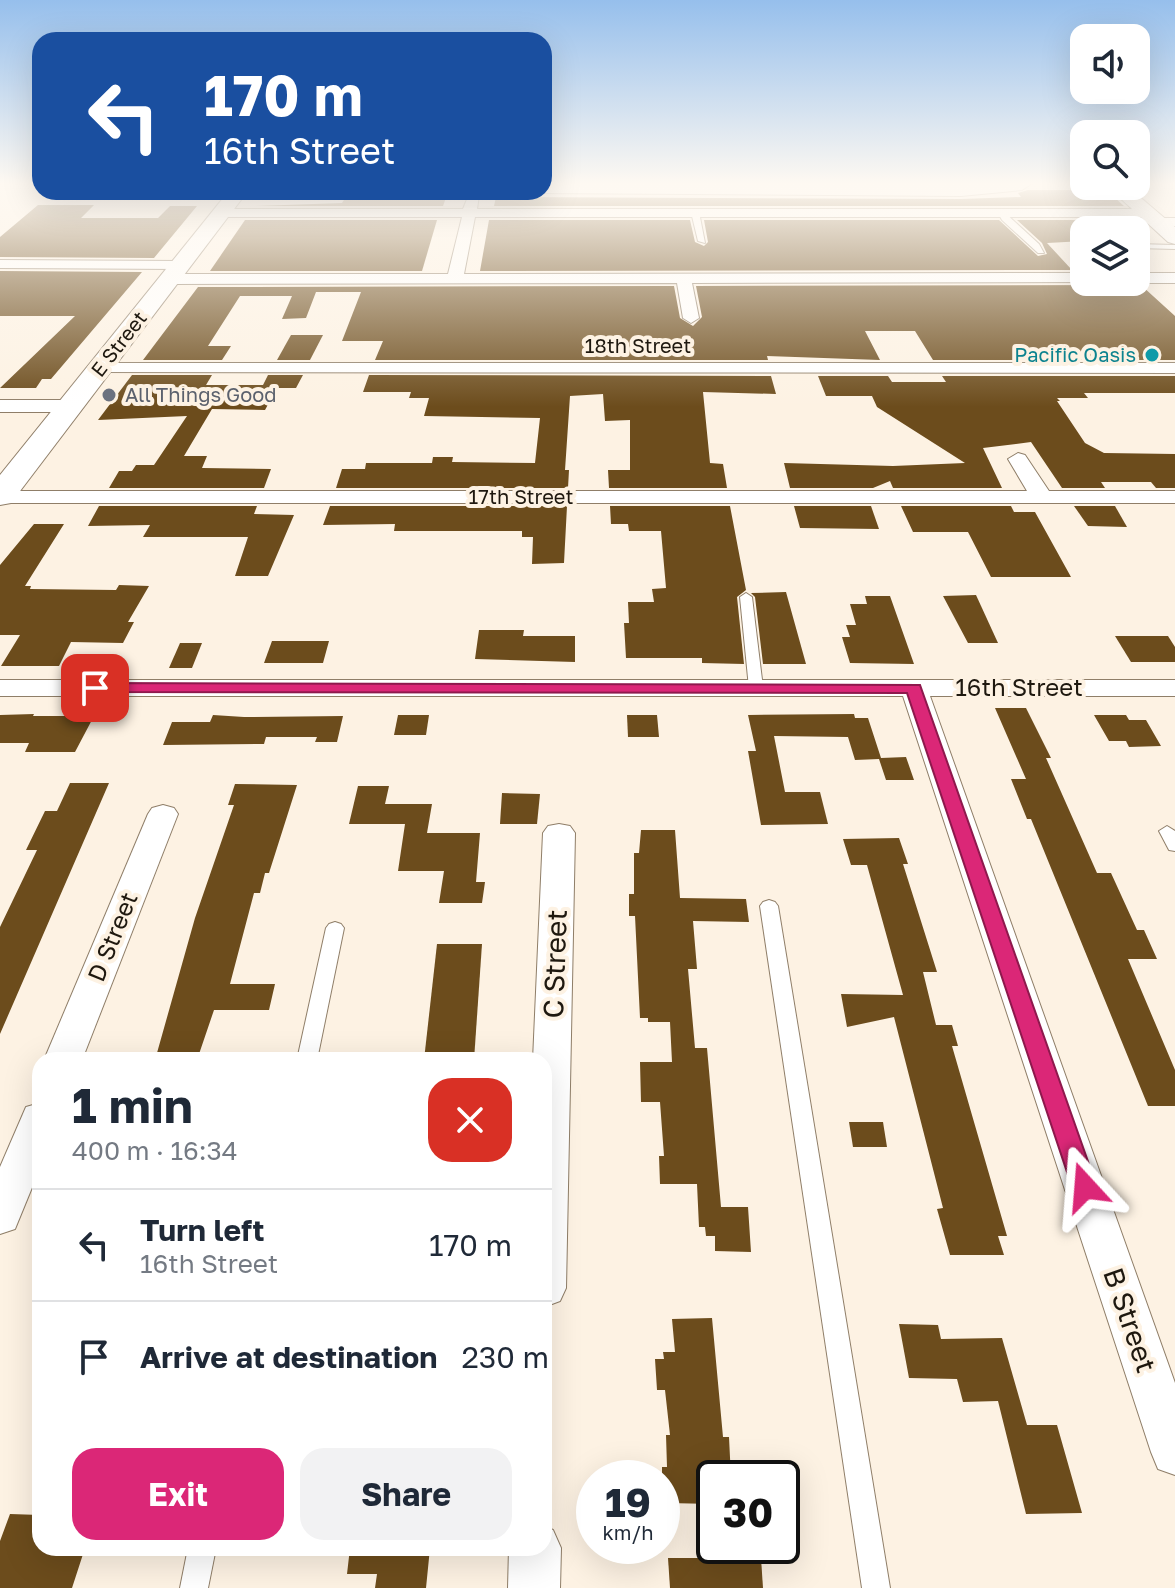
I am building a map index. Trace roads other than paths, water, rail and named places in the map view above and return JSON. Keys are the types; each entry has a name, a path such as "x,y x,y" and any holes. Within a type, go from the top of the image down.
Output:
{"street":[{"name":"E Street","path":"0,496 187,258"},
{"path":"455,279 460,258"},
{"path":"0,264 455,279 1070,278"},
{"path":"1150,278 1175,278"},
{"path":"684,279 691,318"},
{"name":"18th Street","path":"100,368 1175,368"},
{"path":"0,406 70,406"},
{"path":"1018,459 1042,497"},
{"name":"17th Street","path":"0,496 1175,497"},
{"name":"16th Street","path":"0,688 1175,688"},
{"name":"B Street","path":"914,688 1175,1452"},
{"name":"D Street","path":"66,1052 163,814"},
{"name":"C Street","path":"552,1052 559,833"},
{"path":"0,1217 32,1138"},
{"path":"534,1588 535,1556"}],"lane":[{"path":"746,597 756,688"},
{"path":"769,906 876,1588"},
{"path":"309,1052 335,928"},
{"path":"194,1588 200,1556"}],"place":[{"name":"Pacific Oasis","path":"1152,355"},
{"name":"All Things Good","path":"109,395"}]}
